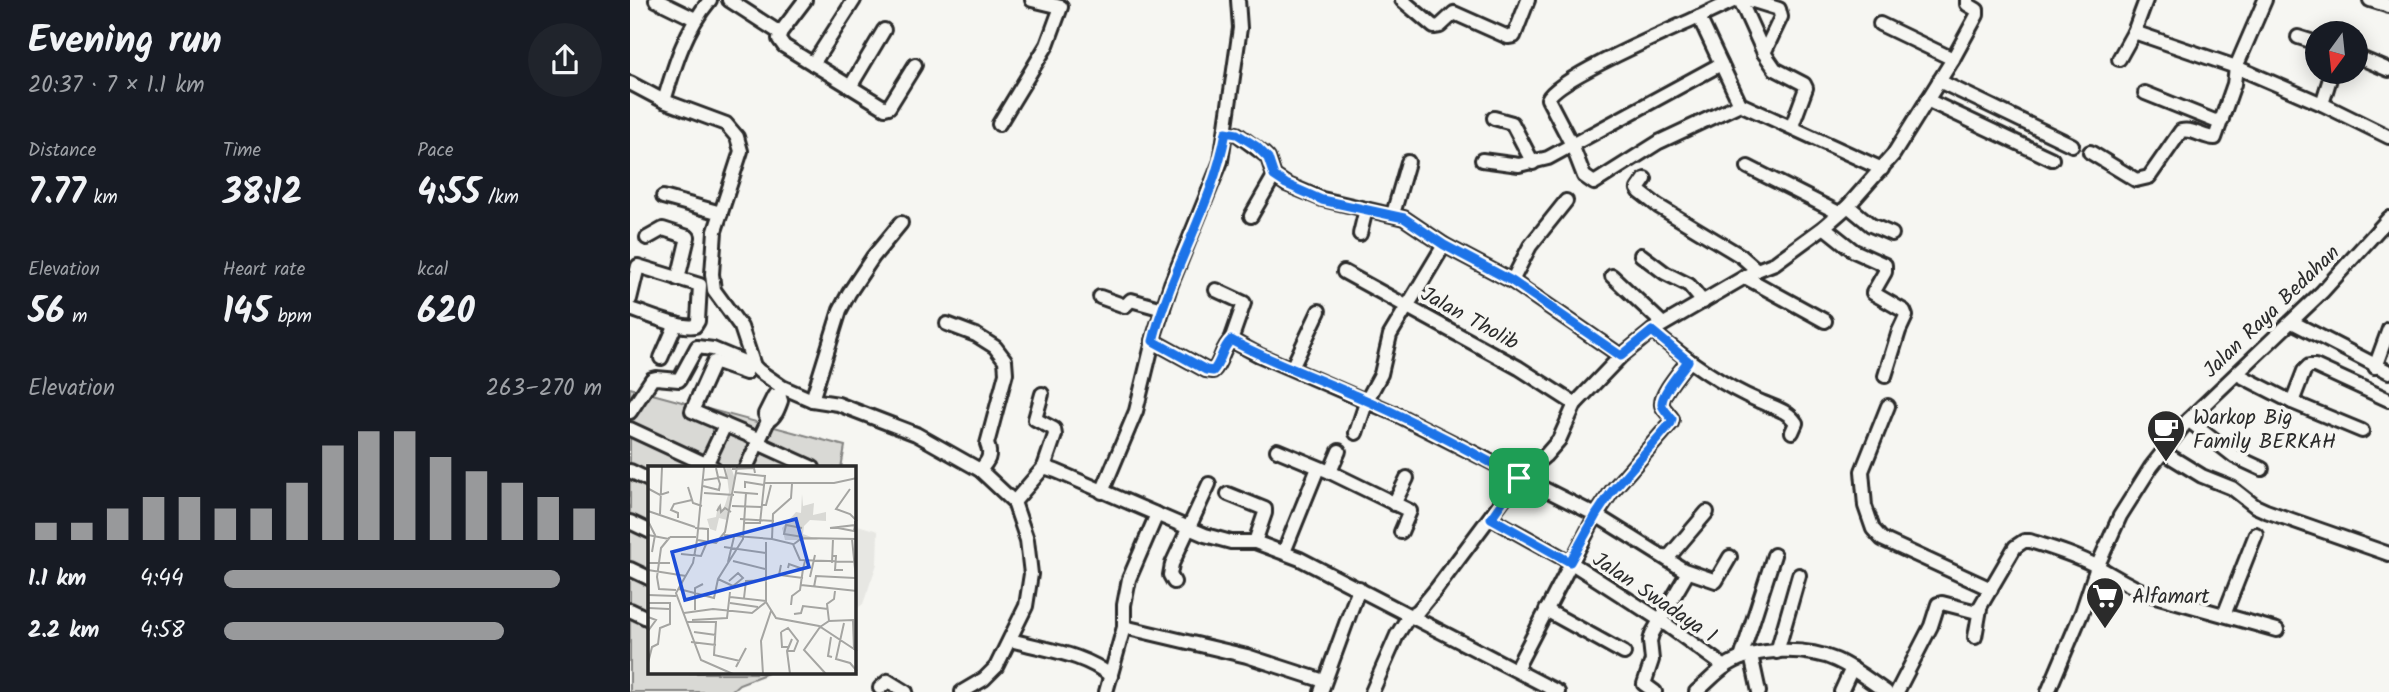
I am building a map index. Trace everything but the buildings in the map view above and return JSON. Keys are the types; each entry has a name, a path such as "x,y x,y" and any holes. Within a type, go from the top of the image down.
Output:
{"street":[{"path":"656,0 695,19"},
{"path":"664,102 677,58 695,19 710,0"},
{"path":"729,0 780,33"},
{"path":"805,0 780,33 779,39 784,46 885,108 889,107 915,65"},
{"path":"813,64 854,0"},
{"path":"999,124 1047,45 1061,7 1032,0"},
{"path":"1102,492 1136,411 1163,309 1216,177 1226,132 1240,28 1238,0"},
{"path":"1402,0 1434,27 1440,26 1454,13 1508,37 1514,36 1528,0"},
{"path":"1740,104 1659,142 1594,183 1584,176 1572,145 1549,103 1550,94 1620,53 1738,0 1771,67 1804,84 1806,88 1791,126"},
{"path":"1750,0 1781,12 1764,52"},
{"path":"1372,692 1397,635 1409,615 1418,611 1519,478 1559,440 1575,404 1621,356 1658,328 1775,262 1824,227 1882,169 1953,59 1977,15 1977,10 1967,4 1967,0"},
{"path":"2119,59 2134,32 2146,0"},
{"path":"2090,152 2136,180 2143,180 2149,177 2181,131 2215,138 2234,85 2236,67 2265,0"},
{"path":"2370,0 2389,6"},
{"path":"1699,17 1740,104 1882,169"},
{"path":"1880,24 1953,59"},
{"path":"850,87 884,30"},
{"path":"2134,32 2236,67 2322,104 2389,137"},
{"path":"2298,37 2305,39"},
{"path":"2368,62 2389,70"},
{"path":"1482,160 1501,164 1533,163 1548,158 1721,64"},
{"path":"1939,81 2072,145"},
{"path":"630,83 664,102 726,124 740,143 739,161 721,213 713,247 714,290 741,327 750,369"},
{"path":"2322,104 2328,84"},
{"path":"2145,93 2215,121 2222,119"},
{"path":"1927,100 2052,159"},
{"path":"1494,118 1512,123 1533,163"},
{"path":"1226,132 1237,134 1264,154 1274,176 1310,196 1404,218 1444,245 1512,281 1621,356"},
{"path":"1393,214 1408,162"},
{"path":"1748,167 1892,234"},
{"path":"1251,216 1274,176"},
{"path":"1645,179 1638,189 1640,192 1658,206 1741,256 1757,270"},
{"path":"663,197 721,213"},
{"path":"1512,281 1530,246 1566,201"},
{"path":"1360,234 1366,209"},
{"name":"Jalan Raya Bedahan","path":"2048,692 2082,612 2097,567 2129,500 2163,452 2188,420 2292,323 2389,218"},
{"path":"812,400 840,310 873,257 901,223"},
{"path":"1824,227 1854,251 1885,265 1885,272 1873,293 1898,306 1906,316 1885,376"},
{"path":"647,238 663,229 688,237 678,279"},
{"path":"1356,433 1367,400 1381,374 1390,335 1406,304 1444,245"},
{"path":"1641,255 1665,273 1689,285 1703,302"},
{"path":"630,299 638,266 700,285 698,321 695,326 676,324 630,309"},
{"name":"Jalan Tholib","path":"1344,272 1519,368 1575,404"},
{"path":"1612,276 1688,361 1738,392 1786,412 1796,423 1792,432"},
{"path":"1745,277 1825,321"},
{"path":"700,295 714,290"},
{"path":"1153,341 1206,370 1213,371 1224,346 1231,340 1244,303 1216,290"},
{"path":"1100,297 1125,306 1131,300 1163,309"},
{"path":"1292,368 1319,311"},
{"path":"2292,323 2389,373"},
{"path":"661,358 676,324"},
{"path":"947,324 976,335 995,347 1005,360 1006,373 987,444 989,460 980,470"},
{"path":"2375,367 2389,329"},
{"path":"1231,340 1259,355 1367,400 1596,515 1688,572 1716,582 1730,557"},
{"path":"630,412 652,379 679,380 697,347 713,349 767,378 781,391 838,404 895,425 980,470 1014,502 1027,540 1031,574 1026,606 996,667 984,679 962,692"},
{"path":"1516,668 1596,515 1612,491 1671,423 1672,419 1662,407 1662,401 1688,361"},
{"path":"750,369 714,362 692,411 809,466"},
{"path":"2292,402 2304,371 2309,366 2315,366 2389,400"},
{"path":"2237,374 2292,402 2362,431"},
{"path":"747,466 768,421 765,414 774,396 781,391"},
{"path":"1014,502 1044,467 1055,435 1054,429 1035,419 1042,394"},
{"path":"1888,406 1862,471 1865,506 1873,529 1882,539 1991,589"},
{"path":"2188,420 2234,456 2262,469"},
{"path":"630,429 710,466 725,425"},
{"path":"1277,450 1410,511 1401,532"},
{"path":"1284,552 1324,470 1339,451"},
{"path":"2163,452 2202,476 2232,488 2266,511 2389,554"},
{"path":"1044,467 1205,535 1231,542 1255,542 1284,552 1516,668 1537,687 1558,692"},
{"path":"630,471 648,480"},
{"path":"1394,504 1407,478"},
{"path":"1174,582 1170,575 1172,564 1209,484"},
{"path":"1228,494 1265,509 1255,542"},
{"path":"1667,559 1707,512"},
{"path":"1106,692 1124,627 1124,606 1129,579 1157,514"},
{"name":"Jalan Swadaya 1","path":"1491,518 1570,562 1660,620 1725,667"},
{"path":"630,522 648,531"},
{"path":"2224,615 2256,534"},
{"path":"1975,637 1980,609 2015,547 2024,541 2045,545 2097,567 2137,589 2277,630"},
{"path":"1759,692 1746,656 1774,555"},
{"path":"630,569 648,578"},
{"path":"1656,692 1644,684 1652,660 1650,641 1688,572"},
{"path":"1777,652 1799,575"},
{"path":"1124,627 1247,656 1323,687 1360,588"},
{"path":"1897,692 1931,626 1938,604 1973,612 1980,609"},
{"path":"630,610 648,619"},
{"path":"1546,610 1624,653"},
{"path":"1011,640 1081,658 1094,663 1111,676"},
{"path":"1696,692 1725,667 1746,656 1777,652 1825,655 1852,668 1880,690"},
{"path":"1841,692 1852,668"},
{"path":"880,688 888,681 906,692"}],"shaded area":[{"path":"630,388 845,446 841,466 648,466 648,674 765,674 739,684 730,692 630,692"},
{"path":"856,525 878,531 877,564 863,604 856,609"}],"place":[{"name":"Warkop Big Family BERKAH","path":"2166,463"},
{"name":"Alfamart","path":"2105,630"}],"route":[{"path":"1226,132 1237,134 1256,146 1268,158 1274,176 1286,184 1322,200 1404,218 1444,245 1512,281 1621,356 1652,331 1688,361 1662,401 1662,407 1672,419 1671,423 1612,491 1570,562 1491,518 1519,478 1396,414 1259,355 1231,340 1224,346 1213,371 1206,370 1153,341 1171,285 1216,177 1226,132"}]}
